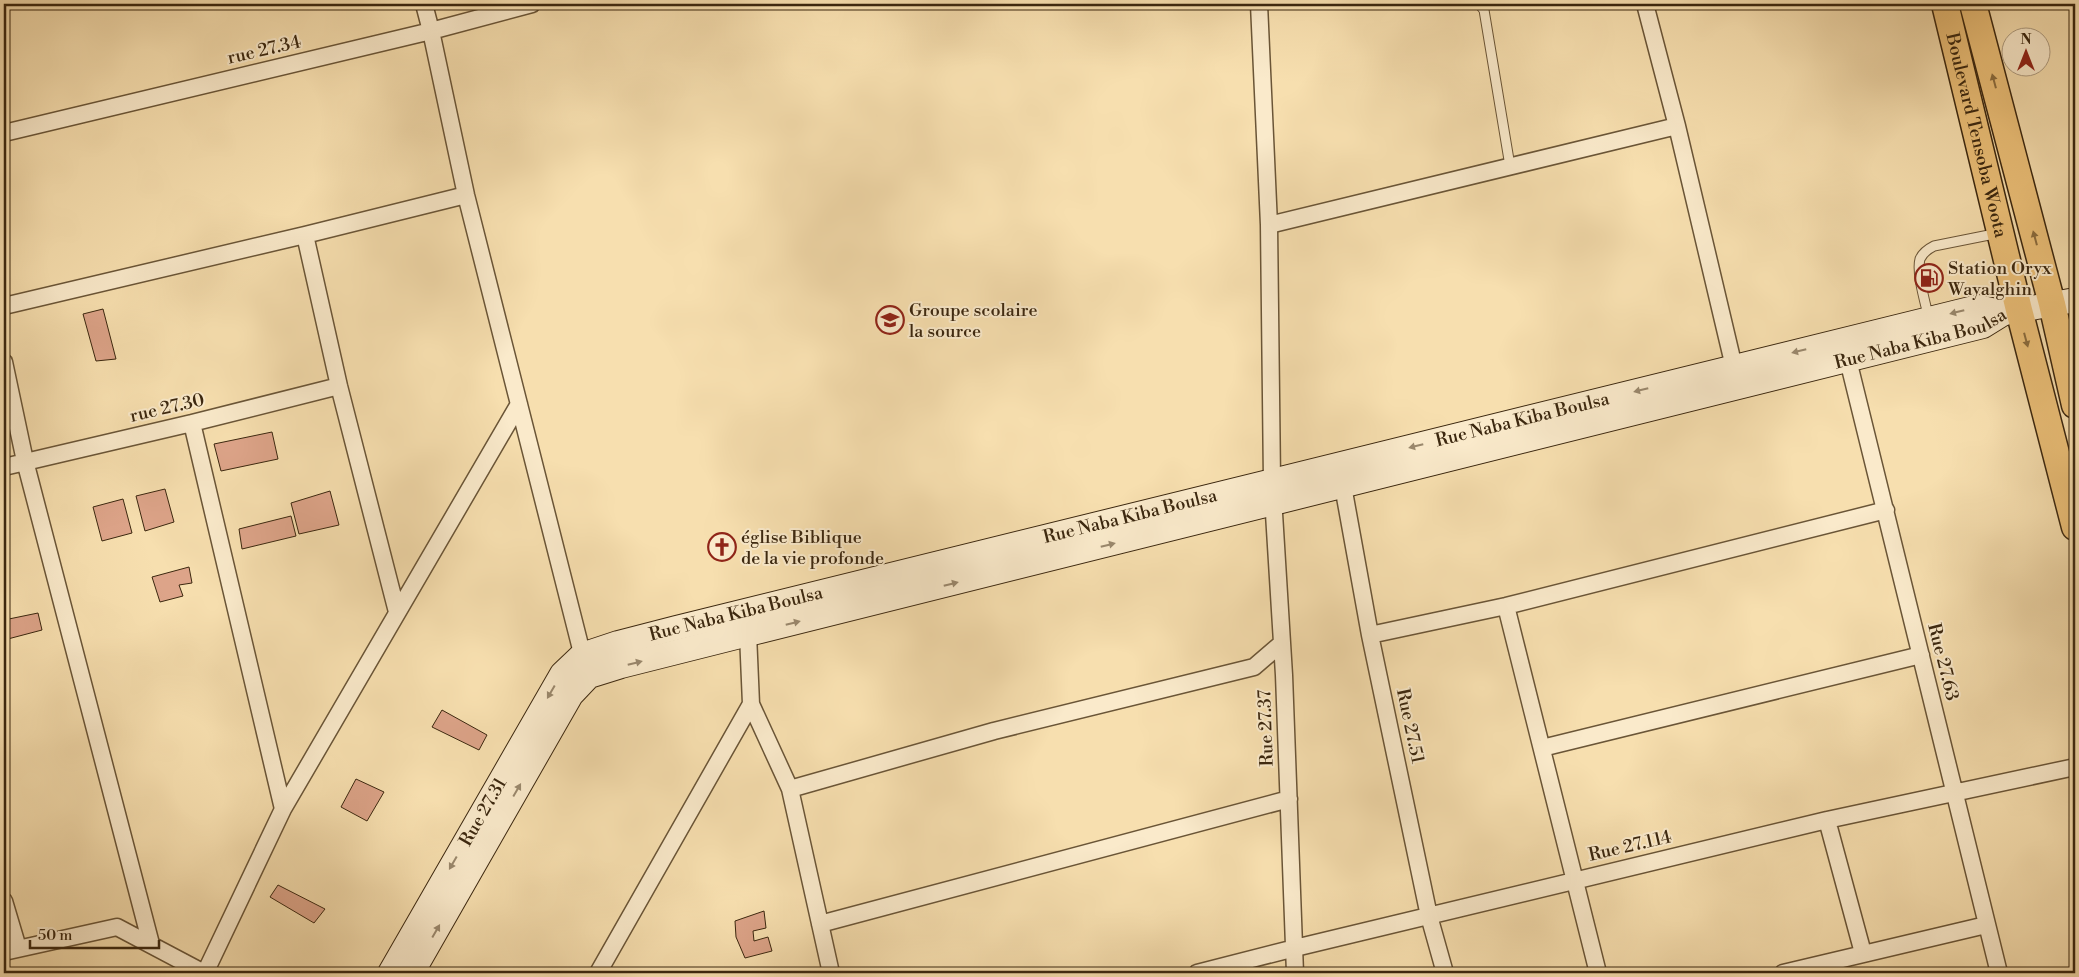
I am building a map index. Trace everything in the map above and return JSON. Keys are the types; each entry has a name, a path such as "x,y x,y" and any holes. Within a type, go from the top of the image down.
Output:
{"main road":[{"name":"Boulevard Tensoba Woota","path":"1945,4 2000,233 2011,311 2075,527"},
{"name":"Boulevard Tensoba Woota","path":"1974,4 2064,302 2075,404"}],"street":[{"path":"424,4 466,195 585,666"},
{"name":"rue 27.34","path":"4,133 431,31 532,4"},
{"name":"Rue 27.37","path":"1259,4 1269,225 1273,492 1284,675 1295,973"},
{"path":"1645,4 1677,126 1734,367"},
{"path":"1269,225 1677,126"},
{"path":"4,306 466,195"},
{"path":"305,235 339,386 397,612"},
{"path":"2011,311 2064,302"},
{"name":"Rue Naba Kiba Boulsa","path":"585,666 748,634 1734,367 1978,307 2011,311"},
{"name":"Rue Naba Kiba Boulsa","path":"585,666 635,638 1273,492 1343,486 1983,326 2011,311"},
{"name":"Rue 27.63","path":"1848,360 1999,973"},
{"path":"4,362 26,461 151,944"},
{"name":"rue 27.30","path":"4,467 339,386"},
{"path":"4,901 11,950 118,927 204,973 283,809 519,404"},
{"path":"192,423 283,809"},
{"name":"Rue 27.51","path":"1343,486 1370,635 1429,916 1444,973"},
{"path":"1370,635 1506,606 1886,510"},
{"path":"1506,606 1598,973"},
{"path":"748,634 751,704 790,789 831,973"},
{"path":"790,789 994,731 1254,667 1282,643"},
{"path":"1542,748 1921,655"},
{"name":"Rue 27.31","path":"390,973 562,674 585,666"},
{"name":"Rue 27.31","path":"412,973 585,666"},
{"path":"1254,667 1284,675"},
{"path":"598,973 751,704"},
{"name":"Rue 27.114","path":"1197,973 1827,820 2075,766"},
{"path":"820,924 1289,799"},
{"path":"1827,820 1863,953"},
{"path":"1783,973 1986,925"}],"lane":[{"path":"1479,4 1484,10 1510,166"},
{"path":"1929,319 1920,275 1920,260 1926,250 1934,246 2000,233"}],"building":[{"path":"103,309 116,359 96,361 83,314"},
{"path":"272,432 278,459 221,471 214,444"},
{"path":"165,489 174,522 145,531 136,496"},
{"path":"330,491 339,525 299,534 291,503"},
{"path":"123,499 132,533 102,541 93,507"},
{"path":"291,516 296,536 242,549 239,529"},
{"path":"189,567 192,583 179,585 183,596 160,602 152,577"},
{"path":"38,613 42,630 4,640 4,620"},
{"path":"442,710 487,735 479,750 432,727"},
{"path":"356,779 384,792 367,821 341,807"},
{"path":"278,885 325,909 314,923 270,897"},
{"path":"764,911 766,928 753,931 754,941 768,937 772,951 745,958 736,937 735,921"},
{"path":"806,968 807,973 794,973 794,969"}],"place":[{"name":"Station Oryx Wayalghin","path":"1929,278"},
{"name":"Groupe scolaire la source","path":"890,320"},
{"name":"église Biblique de la vie profonde","path":"722,547"}]}
